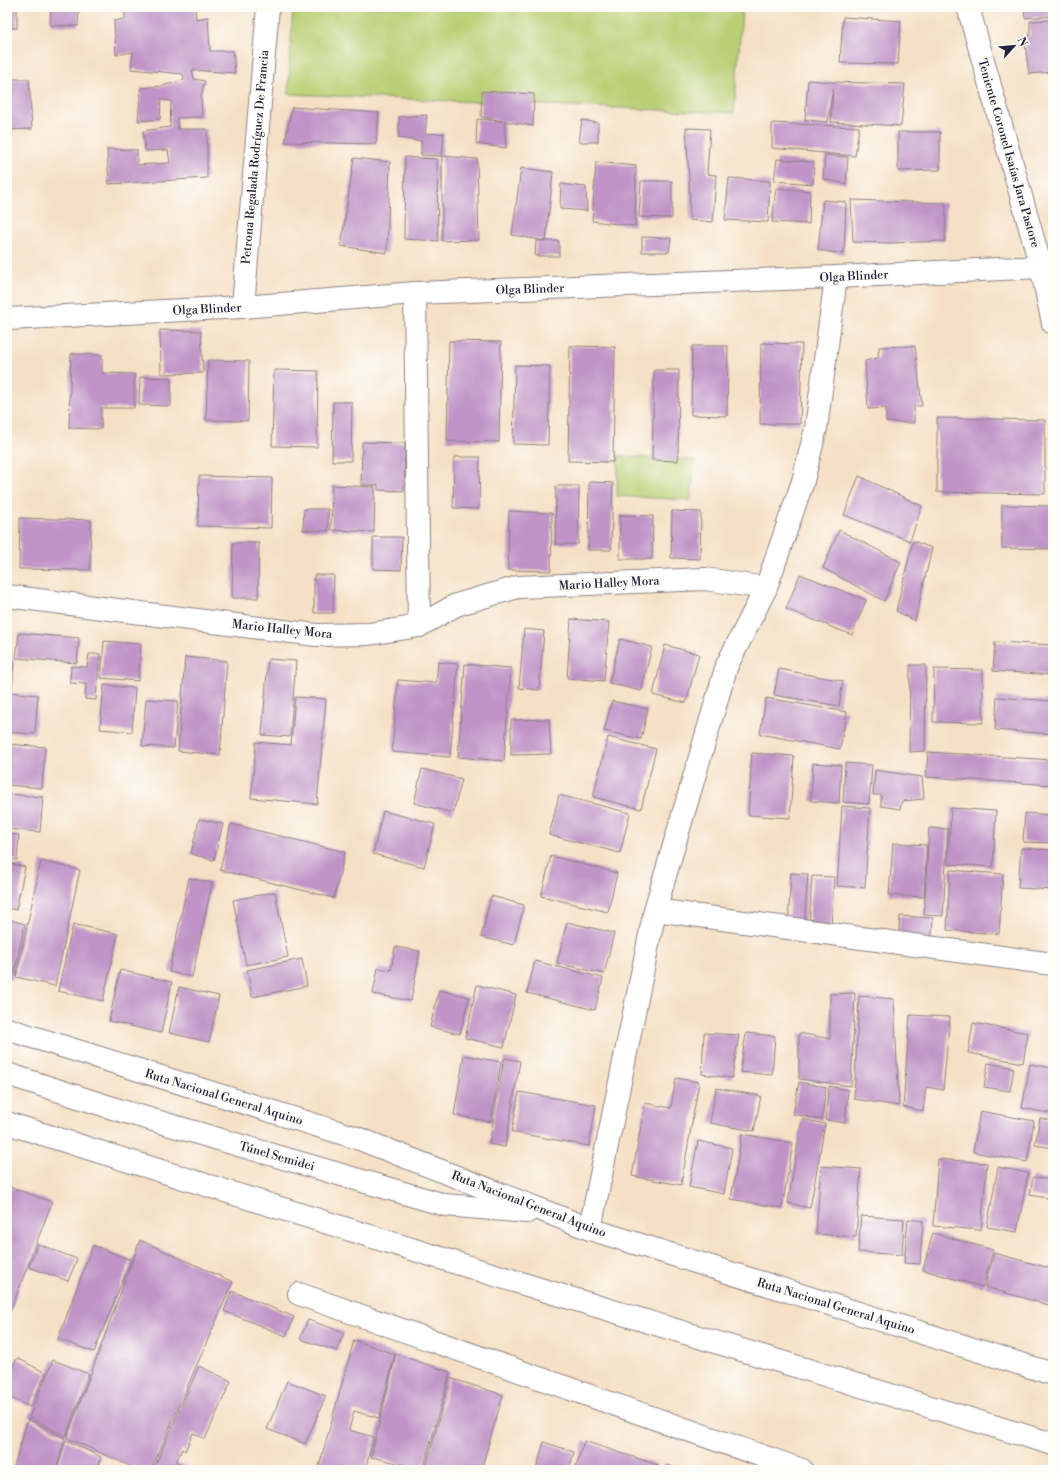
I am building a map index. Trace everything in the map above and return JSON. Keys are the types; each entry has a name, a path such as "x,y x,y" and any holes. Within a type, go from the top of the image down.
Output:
{"main road":[{"name":"Petrona Regalada Rodríguez De Francia","path":"243,307 268,7"},
{"name":"Teniente Coronel Isaías Jara Pastore","path":"968,7 1047,265 1053,323"},
{"name":"Olga Blinder","path":"7,319 243,307 415,293 836,277 1047,265"},
{"path":"590,1229 655,910 728,665 766,588 803,481 816,428 836,277"},
{"path":"415,293 419,626"},
{"name":"Mario Halley Mora","path":"7,596 316,635 369,634 419,626 456,605 518,587 705,579 766,588"},
{"path":"655,910 1053,964"},
{"name":"Ruta Nacional General Aquino","path":"7,1029 357,1138 590,1229 1053,1374"},
{"name":"Túnel Semidei","path":"7,1074 122,1111 445,1205 552,1214"},
{"path":"7,1123 532,1287 1053,1444"},
{"path":"299,1294 802,1470"}],"green space":[{"path":"293,7 783,7 742,11 734,113 288,94"},
{"path":"618,456 694,460 691,500 617,496"}],"building":[{"path":"7,7 17,7 17,28 7,28"},
{"path":"51,7 79,7 78,26 50,25"},
{"path":"125,7 195,7 196,19 208,17 210,51 233,51 235,73 192,70 194,79 205,81 201,96 202,117 177,118 178,129 207,129 207,178 109,184 107,149 137,150 137,165 170,163 168,150 145,151 143,131 170,127 171,101 161,99 160,119 138,121 141,88 162,86 184,80 183,74 131,69 133,52 116,55 114,21 125,19"},
{"path":"1024,7 1053,7 1053,16 1025,18"},
{"path":"843,17 901,21 898,64 840,63"},
{"path":"1053,20 1053,72 1029,74 1024,37 1030,36 1030,21"},
{"path":"7,79 29,79 32,129 7,130"},
{"path":"808,80 905,84 901,126 831,122 833,88 828,122 805,120"},
{"path":"482,91 534,94 533,126 504,121 506,148 476,144 477,119 502,121 481,117"},
{"path":"292,107 379,113 376,144 285,142"},
{"path":"427,115 425,134 444,133 442,156 421,155 421,141 399,138 399,117"},
{"path":"582,120 598,123 598,142 579,142"},
{"path":"772,123 859,127 855,156 772,148"},
{"path":"686,128 710,129 707,174 716,175 713,222 690,220"},
{"path":"898,132 940,132 940,170 898,171"},
{"path":"825,155 848,157 846,184 823,179"},
{"path":"442,156 477,159 479,240 442,241"},
{"path":"405,157 437,159 438,241 404,239"},
{"path":"354,158 390,162 387,253 341,246"},
{"path":"777,159 814,162 813,184 774,181"},
{"path":"596,162 636,166 635,226 592,221"},
{"path":"521,168 553,172 546,241 512,235"},
{"path":"729,178 770,181 768,222 725,220"},
{"path":"641,181 672,181 672,218 639,217"},
{"path":"561,184 586,187 587,211 560,209"},
{"path":"776,188 810,191 809,224 772,222"},
{"path":"823,200 846,202 844,254 818,250"},
{"path":"851,200 946,203 945,241 890,243 853,242"},
{"path":"642,237 671,238 669,252 642,252"},
{"path":"536,241 559,241 559,256 535,256"},
{"path":"160,330 201,331 203,373 161,374"},
{"path":"449,341 501,342 499,442 447,441"},
{"path":"761,343 802,344 800,424 760,424"},
{"path":"570,346 615,347 613,462 568,461"},
{"path":"692,346 728,346 727,416 691,415"},
{"path":"915,346 922,406 914,406 914,423 886,422 886,408 868,409 865,361 878,358 879,347"},
{"path":"71,354 102,355 102,373 134,374 134,408 101,408 101,429 69,428"},
{"path":"208,360 249,361 248,421 206,420"},
{"path":"515,365 550,366 548,445 513,444"},
{"path":"274,370 318,371 317,447 272,446"},
{"path":"654,370 679,370 678,461 652,460"},
{"path":"140,377 171,378 171,406 139,405"},
{"path":"333,402 352,402 351,461 332,461"},
{"path":"937,418 1045,420 1045,494 937,492"},
{"path":"362,442 405,443 404,491 378,490 378,485 361,485"},
{"path":"454,457 480,457 479,509 453,508"},
{"path":"199,476 272,478 271,528 198,526"},
{"path":"859,476 922,506 910,541 844,515"},
{"path":"589,482 613,483 611,550 588,550"},
{"path":"332,485 375,487 374,532 331,530"},
{"path":"556,486 579,486 578,544 555,544"},
{"path":"1002,505 1053,506 1053,549 1002,548"},
{"path":"304,509 328,509 328,531 303,530"},
{"path":"509,511 552,513 551,571 508,570"},
{"path":"672,511 701,512 700,559 671,558"},
{"path":"620,515 653,516 652,559 620,559"},
{"path":"20,518 91,520 90,570 19,569"},
{"path":"839,530 901,562 884,601 823,568"},
{"path":"373,537 402,537 401,570 373,569"},
{"path":"913,541 932,548 915,621 896,611"},
{"path":"233,543 259,543 258,598 232,598"},
{"path":"800,574 866,600 852,635 786,609"},
{"path":"314,575 334,575 333,613 314,613"},
{"path":"571,619 609,622 604,681 567,678"},
{"path":"524,629 544,631 539,690 519,688"},
{"path":"19,633 79,638 77,663 16,658"},
{"path":"620,639 652,647 641,691 609,683"},
{"path":"104,641 141,644 138,681 101,678"},
{"path":"995,642 1053,645 1053,675 993,671"},
{"path":"665,645 699,654 686,703 653,695"},
{"path":"89,654 100,654 96,700 85,699 86,684 70,683 71,666 87,667"},
{"path":"185,657 227,661 220,755 178,751"},
{"path":"7,659 14,660 12,688 7,687"},
{"path":"268,659 296,661 290,737 262,735"},
{"path":"438,662 458,664 450,757 392,752 398,680 436,683"},
{"path":"465,664 511,668 504,761 458,757"},
{"path":"910,665 926,665 925,751 909,752"},
{"path":"779,669 843,681 839,706 774,695"},
{"path":"934,669 983,670 983,723 933,722"},
{"path":"104,685 135,688 132,732 100,729"},
{"path":"7,692 38,695 35,734 7,732"},
{"path":"295,697 326,699 317,804 251,798 256,742 291,745"},
{"path":"997,697 1053,701 1053,734 995,730"},
{"path":"766,698 847,712 840,749 760,734"},
{"path":"146,699 178,701 174,748 142,746"},
{"path":"612,701 648,709 641,739 604,731"},
{"path":"549,719 551,754 511,755 511,720"},
{"path":"608,737 656,749 641,809 593,797"},
{"path":"7,744 45,747 42,788 7,785"},
{"path":"928,752 1053,760 1053,785 926,777"},
{"path":"752,753 794,756 790,818 748,815"},
{"path":"813,763 841,765 839,803 811,801"},
{"path":"845,763 872,765 869,804 843,802"},
{"path":"422,769 462,779 453,813 414,803"},
{"path":"875,770 922,777 924,799 902,801 900,809 881,806 881,795 873,795"},
{"path":"7,794 43,797 40,832 7,829"},
{"path":"559,795 630,813 620,853 549,835"},
{"path":"842,806 870,808 865,888 837,886"},
{"path":"951,808 996,811 993,867 948,864"},
{"path":"383,811 435,824 424,867 373,854"},
{"path":"1025,813 1053,815 1053,843 1023,842"},
{"path":"199,819 223,824 214,860 191,854"},
{"path":"231,824 345,852 334,898 220,870"},
{"path":"929,828 948,829 943,916 924,915"},
{"path":"7,834 19,835 17,860 7,859"},
{"path":"893,843 927,845 924,897 889,895"},
{"path":"1021,848 1053,850 1053,890 1018,888"},
{"path":"551,856 617,873 608,912 541,896"},
{"path":"41,861 80,870 55,986 16,977"},
{"path":"7,863 25,867 16,910 7,908"},
{"path":"950,870 1003,874 999,934 947,930"},
{"path":"791,873 808,874 804,927 788,926"},
{"path":"812,876 834,877 831,928 809,926"},
{"path":"189,878 212,883 192,977 169,972"},
{"path":"275,892 288,957 246,965 233,900"},
{"path":"491,896 524,905 514,945 481,937"},
{"path":"900,916 933,918 931,946 898,943"},
{"path":"7,919 25,924 13,980 7,979"},
{"path":"567,922 614,933 604,974 557,963"},
{"path":"73,924 118,934 103,1001 58,991"},
{"path":"395,947 420,951 411,1001 373,994 378,968 391,970"},
{"path":"302,959 307,986 252,997 247,970"},
{"path":"535,961 603,978 595,1010 527,993"},
{"path":"120,970 172,982 161,1033 109,1021"},
{"path":"477,985 516,995 504,1047 465,1038"},
{"path":"179,987 219,996 209,1042 169,1033"},
{"path":"439,990 469,997 460,1034 430,1027"},
{"path":"855,993 851,1086 799,1079 799,1033 830,1039 830,994"},
{"path":"859,996 894,999 899,1106 854,1099"},
{"path":"910,1015 950,1017 943,1090 926,1087 923,1111 903,1107"},
{"path":"973,1023 1028,1033 1023,1063 968,1053"},
{"path":"704,1033 739,1035 732,1078 702,1074"},
{"path":"746,1033 775,1036 772,1075 740,1072"},
{"path":"464,1055 501,1062 491,1122 454,1115"},
{"path":"504,1058 520,1061 505,1147 489,1144"},
{"path":"988,1063 1014,1068 1010,1091 984,1087"},
{"path":"1030,1064 1053,1068 1053,1114 1022,1108"},
{"path":"676,1078 699,1082 681,1185 632,1176 645,1103 671,1108"},
{"path":"799,1082 826,1087 822,1120 793,1114"},
{"path":"829,1086 848,1090 845,1123 825,1120"},
{"path":"716,1088 761,1096 754,1131 710,1123"},
{"path":"519,1092 596,1105 589,1146 512,1132"},
{"path":"980,1111 1034,1121 1027,1162 973,1152"},
{"path":"1040,1118 1053,1121 1053,1148 1035,1145"},
{"path":"802,1119 825,1124 810,1208 788,1203"},
{"path":"742,1134 793,1143 782,1208 731,1199"},
{"path":"698,1141 732,1148 724,1194 689,1187"},
{"path":"938,1159 987,1163 981,1230 933,1226"},
{"path":"821,1166 861,1169 856,1237 816,1234"},
{"path":"998,1167 1028,1173 1017,1232 987,1227"},
{"path":"1033,1177 1053,1180 1053,1199 1030,1195"},
{"path":"7,1186 52,1202 7,1320"},
{"path":"861,1216 904,1219 902,1255 858,1252"},
{"path":"908,1219 923,1221 920,1264 904,1263"},
{"path":"933,1233 993,1250 983,1287 923,1270"},
{"path":"140,1240 233,1282 151,1470 139,1470 67,1438"},
{"path":"38,1244 77,1259 68,1281 29,1267"},
{"path":"93,1245 131,1260 94,1352 58,1339"},
{"path":"994,1253 1053,1269 1052,1306 985,1287"},
{"path":"232,1291 294,1317 286,1336 224,1311"},
{"path":"308,1320 344,1332 337,1351 300,1339"},
{"path":"354,1340 395,1354 379,1418 354,1411 349,1430 374,1437 365,1470 318,1470"},
{"path":"396,1354 450,1372 423,1470 404,1470 406,1465 371,1457"},
{"path":"17,1358 46,1373 30,1407 7,1396 7,1377"},
{"path":"53,1360 89,1374 66,1436 29,1417"},
{"path":"199,1366 231,1381 205,1439 193,1433 185,1451 182,1449 176,1462 195,1470 153,1470"},
{"path":"450,1378 503,1395 481,1470 425,1470"},
{"path":"287,1381 326,1396 305,1444 267,1429"},
{"path":"28,1419 65,1438 56,1470 13,1470"},
{"path":"66,1440 101,1457 96,1470 57,1470"},
{"path":"584,1441 658,1465 657,1470 575,1469"},
{"path":"544,1442 574,1452 569,1470 536,1470"},
{"path":"666,1465 683,1470 664,1470"}]}
